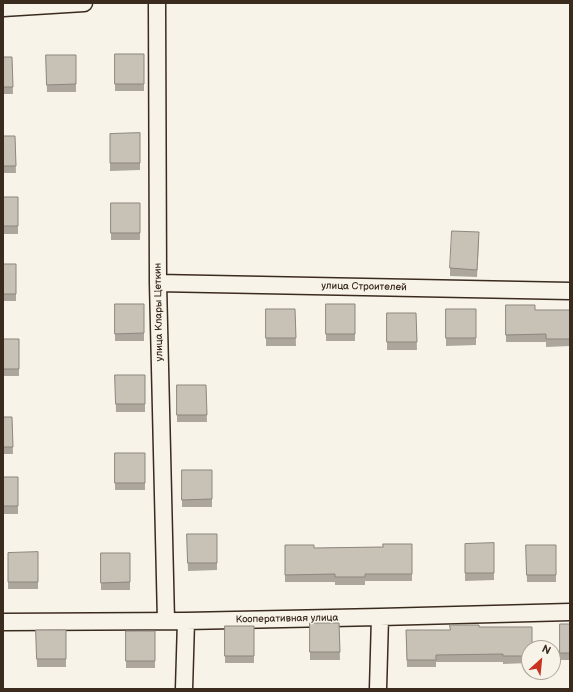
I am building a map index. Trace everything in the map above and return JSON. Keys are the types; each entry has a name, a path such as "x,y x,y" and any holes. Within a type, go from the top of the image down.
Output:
{"street":[{"path":"3,8 84,3"},
{"name":"улица Клары Цеткин","path":"157,3 158,283 166,621"},
{"name":"улица Строителей","path":"158,283 570,291"},
{"name":"Кооперативная улица","path":"3,622 380,618 570,612"},
{"path":"378,689 380,618"},
{"path":"184,689 186,621"}],"building":[{"path":"115,54 144,54 144,84 115,84"},
{"path":"46,55 76,55 76,84 47,85"},
{"path":"3,57 12,57 13,87 3,87"},
{"path":"140,133 140,163 110,163 110,134"},
{"path":"3,136 15,136 16,166 3,166"},
{"path":"3,197 18,197 18,226 3,226"},
{"path":"111,203 140,203 140,233 111,233"},
{"path":"452,231 479,232 477,270 450,268"},
{"path":"3,264 16,264 16,294 3,294"},
{"path":"115,304 144,304 144,333 115,334"},
{"path":"326,304 355,304 355,334 326,334"},
{"path":"506,305 535,305 535,310 570,310 570,339 546,339 546,334 506,335"},
{"path":"266,309 295,309 296,338 266,338"},
{"path":"446,309 476,309 476,338 446,338"},
{"path":"387,313 416,313 417,342 387,342"},
{"path":"3,339 19,339 19,369 3,369"},
{"path":"115,375 145,375 145,404 116,404"},
{"path":"177,385 206,385 207,415 177,415"},
{"path":"3,417 12,417 13,447 3,447"},
{"path":"115,453 145,453 145,483 115,483"},
{"path":"182,470 212,470 212,499 182,500"},
{"path":"3,477 18,477 18,506 3,506"},
{"path":"187,534 217,534 217,563 188,563"},
{"path":"494,543 494,573 465,573 465,544"},
{"path":"383,544 412,544 412,574 365,574 365,577 335,577 335,574 285,575 285,545 314,545 314,548 383,547"},
{"path":"526,545 556,545 556,575 527,575"},
{"path":"38,552 38,582 8,582 8,553"},
{"path":"101,553 130,553 130,582 101,583"},
{"path":"310,623 339,623 340,652 310,652"},
{"path":"560,624 570,624 570,653 561,653"},
{"path":"450,625 479,625 479,627 532,627 532,640 521,640 521,656 503,656 503,654 436,655 436,660 407,660 406,630 450,630"},
{"path":"225,626 254,626 254,656 225,656"},
{"path":"36,630 66,630 66,659 37,659"},
{"path":"126,631 155,631 155,661 126,661"}]}
